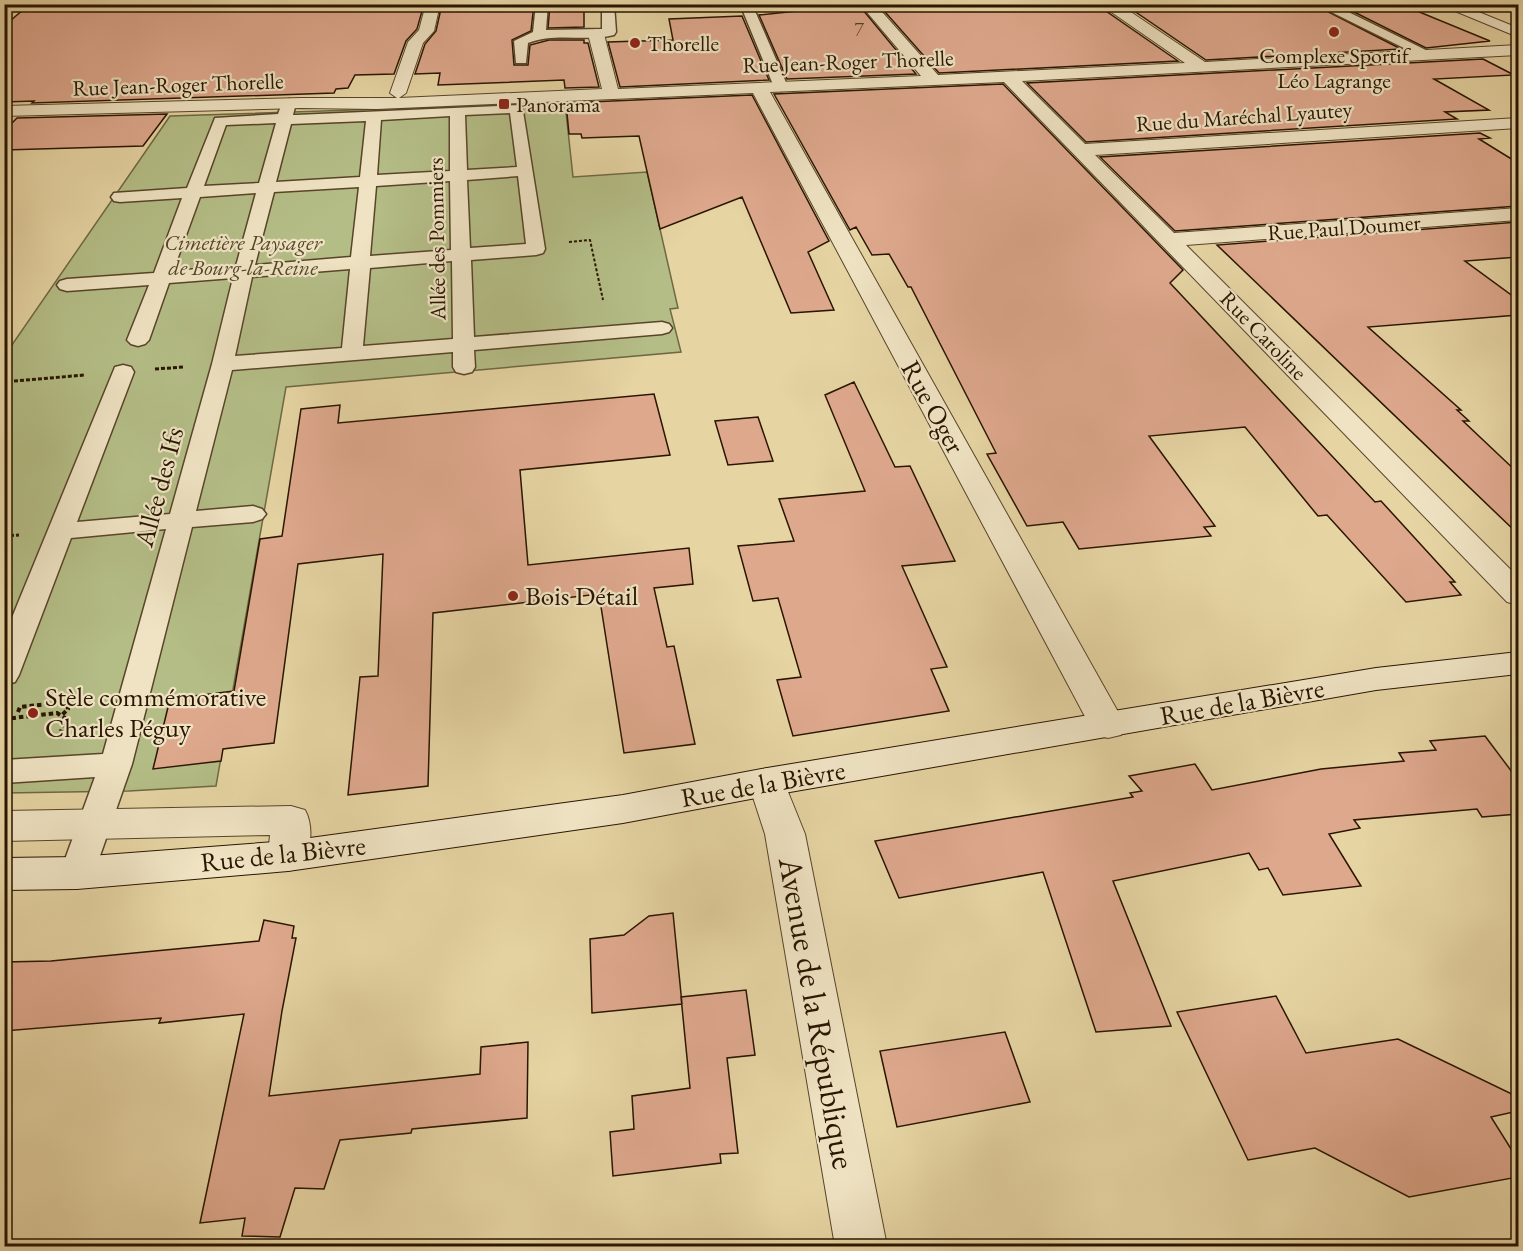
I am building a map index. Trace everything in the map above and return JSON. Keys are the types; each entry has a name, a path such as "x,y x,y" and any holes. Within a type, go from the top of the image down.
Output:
{"street":[{"path":"433,4 426,31 416,42 398,93 452,105"},
{"path":"867,4 933,80"},
{"path":"1445,4 1518,33"},
{"path":"1112,6 1196,62"},
{"path":"596,34 611,93"},
{"name":"Rue Jean-Roger Thorelle","path":"353,103 452,105 611,93 1008,77 1196,62 1518,50"},
{"name":"Rue Caroline","path":"1008,77 1518,595"},
{"name":"Rue Oger","path":"770,87 1108,726"},
{"name":"Rue Jean-Roger Thorelle","path":"4,111 286,112 387,98 398,93"},
{"name":"Rue du Maréchal Lyautey","path":"1080,150 1518,123"},
{"name":"Rue Paul Doumer","path":"1170,240 1518,214"},
{"name":"Rue de la Bièvre","path":"4,874 77,873 290,838 614,810 1376,679 1518,663"},
{"name":"Avenue de la République","path":"768,782 785,834 861,1246"},
{"path":"4,826 94,824 290,838"}],"lane":[{"path":"539,34 542,4"},
{"path":"521,60 521,41 539,34 609,32 608,4"},
{"path":"746,4 770,87"},
{"path":"1321,4 1428,55"},
{"path":"67,285 162,277 461,255 536,246 516,108 452,105 374,116 286,112 220,121 193,192 162,277 138,340"},
{"name":"Allée des Pommiers","path":"452,105 459,175 464,367"},
{"name":"Allée des Ifs","path":"77,873 116,764 223,364 244,271 286,112"},
{"path":"352,353 374,116"},
{"path":"120,197 525,171"},
{"path":"223,364 662,328"},
{"path":"4,675 123,372"},
{"path":"61,531 253,514"},
{"path":"4,772 116,764"}],"path":[{"path":"536,246 590,240 609,332"},
{"path":"20,707 57,703 67,705 68,709 61,716"}],"green space":[{"name":"Cimetière Paysager de Bourg-la-Reine","path":"565,103 573,177 647,172 678,308 670,309 681,352 286,387 216,786 129,791 5,793 5,355 170,116"}],"building":[{"path":"190,4 424,4 417,29 406,41 394,74 355,75 348,88 336,89 334,93 4,102 4,26 23,10"},
{"path":"442,4 534,4 531,31 512,40 514,65 528,65 530,45 549,40 584,40 584,43 588,43 599,87 565,88 564,80 438,85 440,73 415,74 425,44 436,31"},
{"path":"550,4 584,4 584,27 548,28"},
{"path":"804,4 858,4 916,74 787,79 759,15 808,10"},
{"path":"878,4 1104,4 1106,11 1178,61 939,73"},
{"path":"1124,4 1313,4 1401,49 1206,60"},
{"path":"1338,4 1400,4 1490,41 1426,48"},
{"path":"742,16 769,80 620,87 608,42 673,40 669,19"},
{"path":"1483,59 1514,75 1434,79 1489,110 1445,112 1457,119 1086,142 1027,83"},
{"path":"1003,84 1183,270 1170,283 1375,502 1381,501 1455,582 1450,582 1461,595 1406,602 1327,515 1318,516 1245,427 1149,436 1215,526 1204,527 1211,536 1079,549 1063,522 1027,526 987,454 996,453 911,287 908,287 889,254 872,255 856,227 850,230 774,94"},
{"path":"752,95 829,241 808,252 834,310 791,313 742,197 660,229 639,136 582,138 581,134 569,134 566,103"},
{"path":"167,114 143,146 4,150 4,131 17,118"},
{"path":"1480,133 1490,138 1479,139 1518,163 1518,206 1175,231 1100,157"},
{"path":"1518,222 1518,257 1465,261 1518,300 1518,315 1368,327 1461,410 1457,410 1469,421 1463,421 1518,473 1518,534 1217,245"},
{"path":"854,382 895,467 910,466 955,561 902,566 947,667 931,669 949,711 793,736 777,680 801,677 778,598 753,601 738,546 794,541 779,499 865,491 825,395"},
{"path":"654,394 670,455 520,470 528,565 689,548 693,584 654,588 667,647 674,646 695,744 624,753 599,594 433,613 428,786 348,795 360,677 378,676 383,554 298,564 274,743 223,749 221,761 153,769 170,699 234,691 260,539 282,536 301,409 340,405 338,423"},
{"path":"758,417 773,461 728,465 715,421"},
{"path":"1485,736 1518,780 1518,814 1482,817 1477,809 1354,820 1360,828 1329,834 1361,886 1283,895 1268,868 1259,870 1249,853 1113,881 1171,1026 1096,1032 1043,872 899,898 875,841 1133,797 1130,793 1142,791 1129,776 1195,764 1212,790 1321,769 1404,761 1399,753 1436,750 1430,741"},
{"path":"673,913 682,1004 592,1013 590,939 624,935 649,916"},
{"path":"264,920 294,926 292,938 296,938 269,1096 480,1074 481,1047 528,1042 527,1118 412,1129 411,1133 340,1140 324,1189 295,1188 280,1237 242,1236 245,1218 200,1223 244,1014 159,1023 161,1018 4,1031 4,962 51,961 259,941"},
{"path":"746,990 755,1055 727,1058 738,1153 720,1154 721,1163 613,1176 610,1132 634,1129 632,1096 690,1088 681,997"},
{"path":"1276,996 1306,1053 1398,1039 1518,1097 1518,1111 1491,1117 1518,1160 1518,1177 1409,1197 1315,1148 1248,1160 1177,1012"},
{"path":"1005,1032 1030,1102 897,1127 880,1051"}],"place":[{"name":"Complexe Sportif Léo Lagrange","path":"1334,32"},
{"name":"Thorelle","path":"635,43"},
{"name":"Panorama","path":"504,104"},
{"name":"Bois Détail","path":"513,596"},
{"name":"Stèle commémorative Charles Péguy","path":"33,713"}]}
